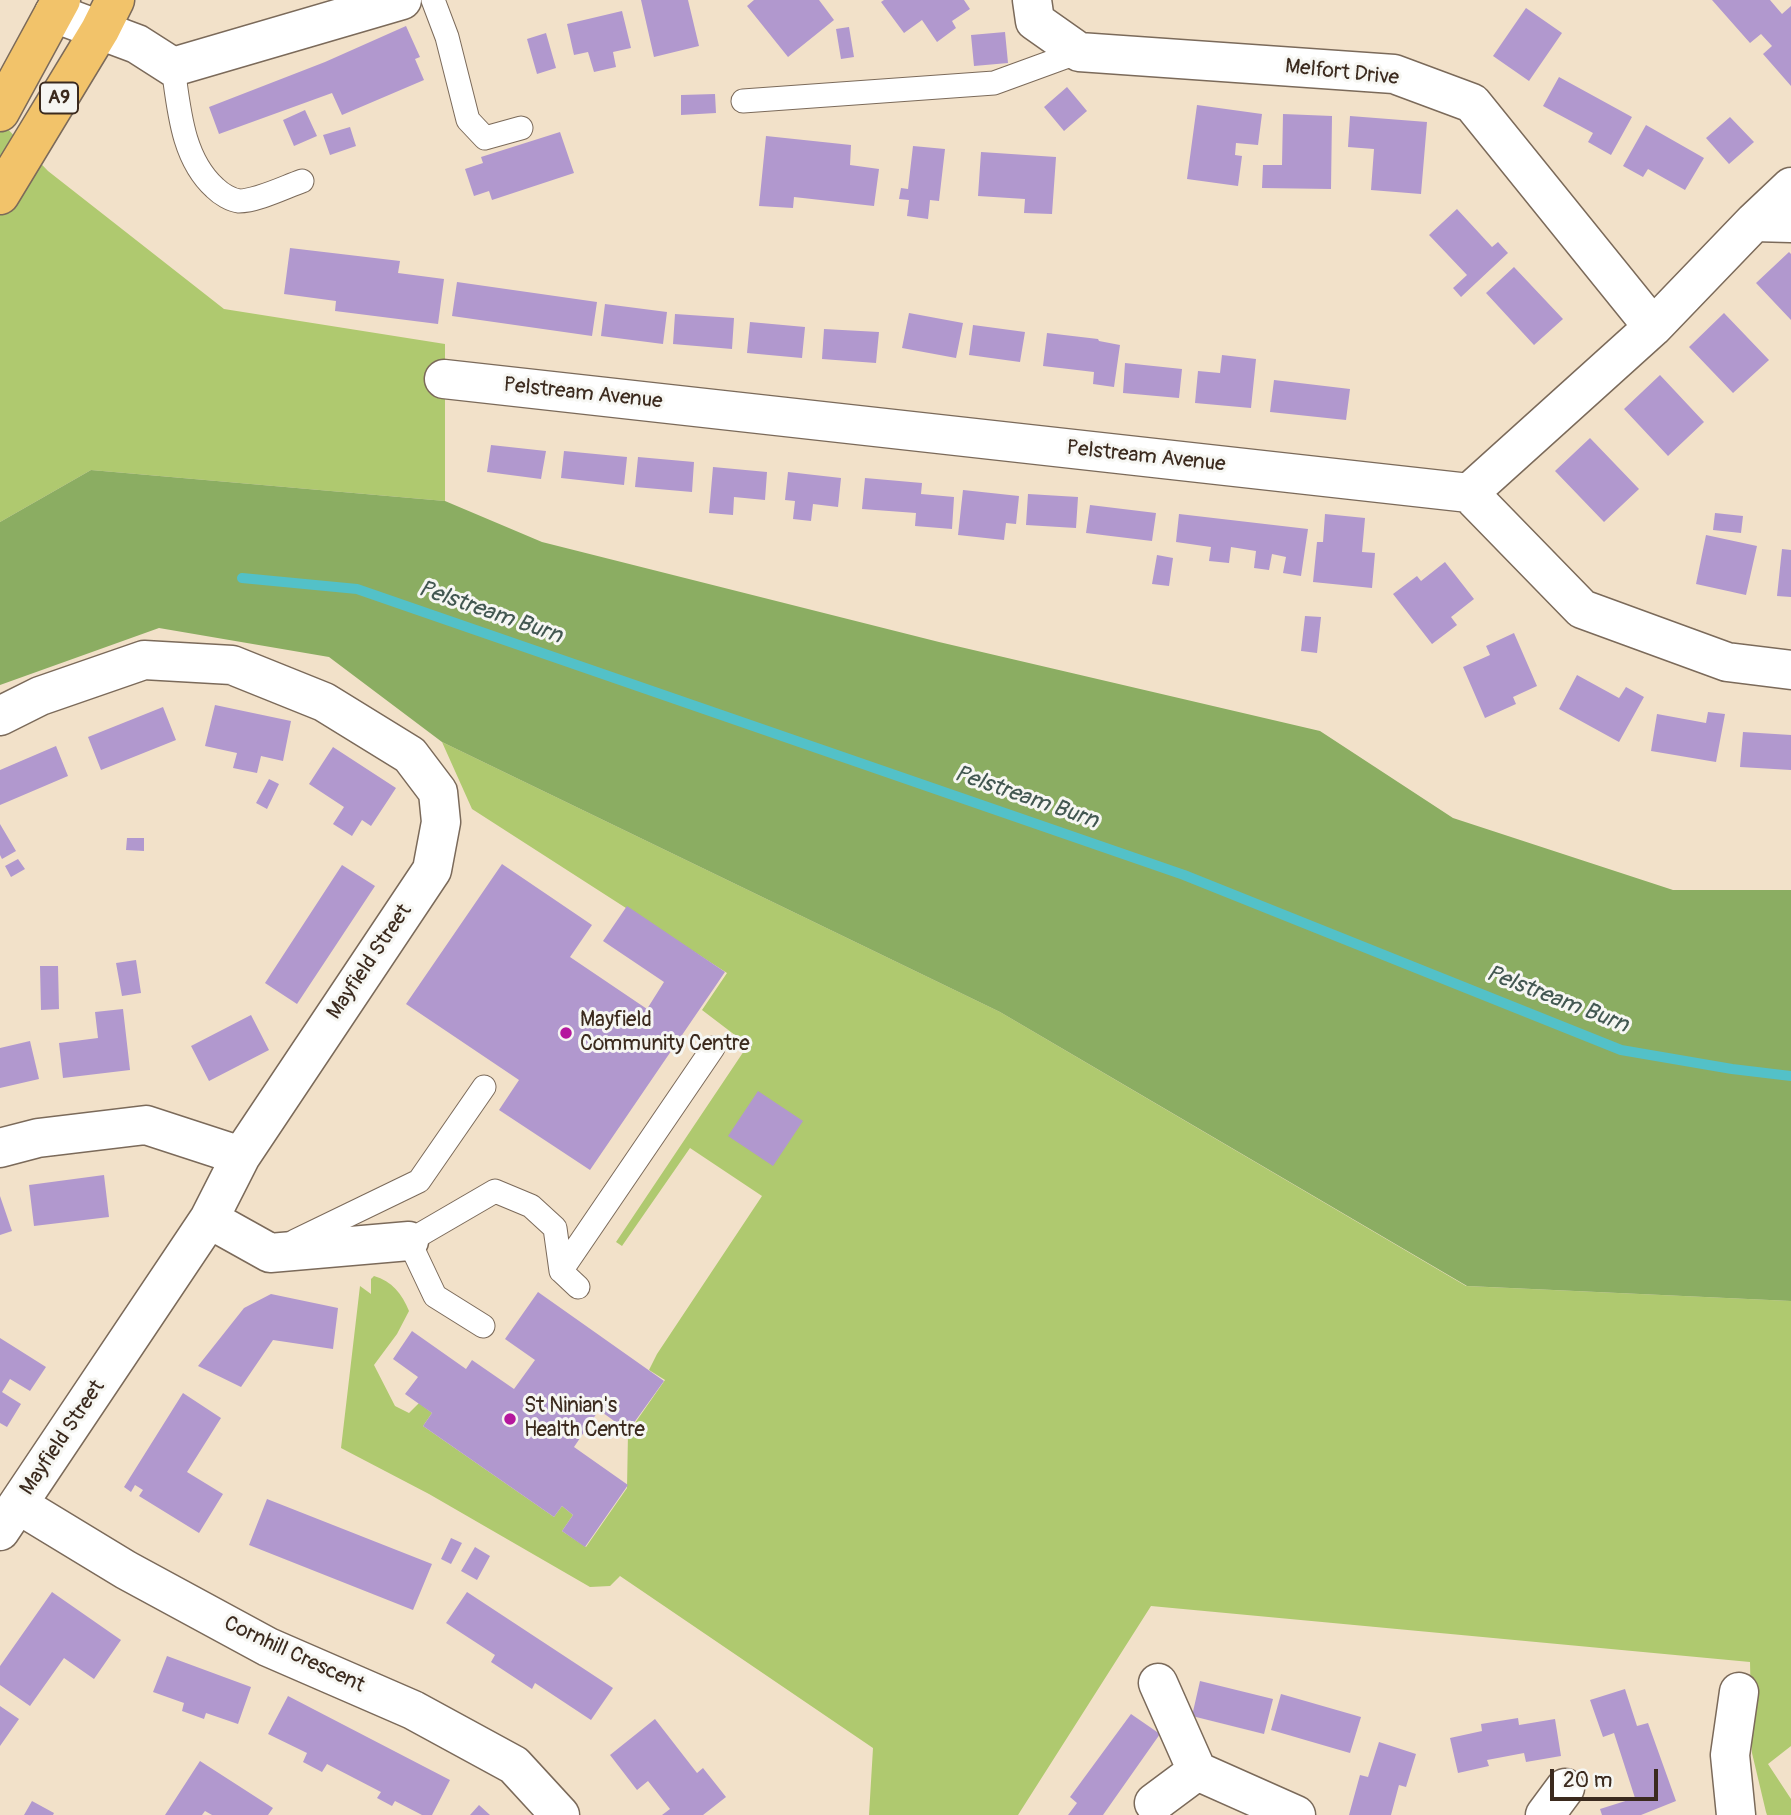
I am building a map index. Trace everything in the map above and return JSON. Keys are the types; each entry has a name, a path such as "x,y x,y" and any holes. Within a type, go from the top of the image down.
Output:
{"main road":[{"name":"A9","path":"0,112 58,7"},
{"name":"A9","path":"0,195 107,15"}],"street":[{"path":"58,7 107,15 136,44 173,67 402,0"},
{"path":"1032,0 1035,20 1079,52"},
{"name":"Melfort Drive","path":"1079,52 1394,74 1472,103 1653,327"},
{"path":"1791,187 1773,223 1469,493 1583,609 1727,662 1791,670"},
{"name":"Pelstream Avenue","path":"444,379 1469,493"},
{"name":"Mayfield Street","path":"0,716 40,696 144,660 232,664 324,702 410,755 438,792 441,822 432,870 241,1156 209,1219 9,1518"},
{"path":"0,1149 38,1138 146,1125 241,1156"},
{"path":"209,1219 270,1253 409,1241"},
{"name":"Cornhill Crescent","path":"9,1518 126,1570 268,1647 413,1710 514,1765 560,1815"},
{"path":"1158,1683 1197,1771 1296,1815"},
{"path":"1736,1815 1730,1755 1739,1692"},
{"path":"1154,1802 1197,1771"}],"lane":[{"path":"433,0 447,37 468,120 485,138 521,128"},
{"path":"743,101 994,83 1079,52"},
{"path":"173,67 182,128 197,167 208,182 222,194 238,201 267,194 302,180"},
{"path":"561,1271 713,1048"},
{"path":"270,1253 419,1181 484,1087"},
{"path":"483,1326 435,1296 409,1241 495,1191 531,1206 555,1228 561,1271 578,1287"}],"green space":[{"path":"0,121 48,171 224,309 445,344 445,501 91,470 0,522"},
{"path":"91,470 445,501 542,542 939,642 1320,731 1453,818 1673,890 1791,890 1791,1301 1467,1286 1000,1012 442,742 329,657 159,628 0,685 0,522"},
{"path":"442,742 1000,1012 1466,1286 1791,1301 1791,1746 1768,1764 1791,1799 1791,1815 1767,1815 1766,1812 1752,1753 1750,1662 1151,1606 1018,1815 869,1815 873,1748 620,1576 610,1586 590,1587 429,1494 341,1448 360,1286 371,1294 371,1279 374,1276 396,1289 409,1311 397,1334 374,1365 395,1406 409,1413 419,1403 432,1413 423,1426 554,1517 562,1506 573,1515 562,1531 586,1547 627,1488 628,1433 665,1380 649,1370 657,1354 762,1196 690,1148 622,1246 616,1242 748,1045 702,1010 727,973 472,809"}],"building":[{"path":"641,0 688,0 699,46 654,57"},
{"path":"754,0 819,0 834,20 788,57 747,6"},
{"path":"964,0 970,9 952,21 956,28 937,42 922,20 904,33 881,2"},
{"path":"1712,0 1770,0 1782,14 1791,6 1791,86 1763,54 1772,46 1761,34 1750,43"},
{"path":"1526,8 1562,33 1529,81 1493,56"},
{"path":"622,11 631,48 613,52 616,67 594,72 588,52 574,55 567,24"},
{"path":"406,26 420,57 415,59 424,80 342,115 332,93 219,134 209,107 325,62"},
{"path":"849,27 854,57 841,59 836,29"},
{"path":"1005,32 1008,63 974,66 971,35"},
{"path":"546,33 556,68 537,74 527,39"},
{"path":"1559,77 1632,117 1611,155 1588,142 1593,133 1543,106"},
{"path":"1067,87 1087,111 1064,131 1044,107"},
{"path":"715,94 716,113 681,115 681,95"},
{"path":"1197,105 1262,114 1258,145 1236,143 1235,155 1242,156 1238,186 1187,179"},
{"path":"305,110 317,136 294,146 283,120"},
{"path":"1283,114 1332,116 1331,189 1262,188 1263,165 1282,165"},
{"path":"1350,116 1427,122 1421,194 1371,190 1374,149 1348,147"},
{"path":"1730,117 1754,142 1729,164 1706,138"},
{"path":"1646,125 1704,158 1685,190 1648,169 1643,177 1623,166"},
{"path":"350,127 356,146 330,155 323,135"},
{"path":"560,132 574,173 492,200 489,191 474,196 465,169 483,163 481,157"},
{"path":"766,136 851,145 850,165 879,169 874,206 794,197 793,208 759,206"},
{"path":"913,146 945,149 939,201 930,200 928,219 907,216 909,200 899,199 901,188 908,189"},
{"path":"981,152 1056,157 1052,214 1024,213 1025,199 978,196"},
{"path":"1457,209 1492,247 1498,242 1508,253 1461,297 1453,288 1467,275 1429,235"},
{"path":"290,248 400,261 398,273 444,279 438,324 335,311 336,301 284,294"},
{"path":"1789,252 1791,254 1791,320 1756,283"},
{"path":"1514,267 1563,319 1534,345 1486,293"},
{"path":"457,282 597,302 592,336 452,316"},
{"path":"605,304 667,312 663,344 601,336"},
{"path":"909,313 963,323 956,358 902,348"},
{"path":"1724,313 1769,360 1733,393 1689,347"},
{"path":"675,314 734,318 732,349 673,344"},
{"path":"750,322 805,327 802,358 747,353"},
{"path":"973,325 1025,332 1020,362 969,355"},
{"path":"824,329 879,332 876,363 822,359"},
{"path":"1047,333 1098,339 1120,345 1114,387 1093,384 1094,372 1043,366"},
{"path":"1222,355 1256,359 1251,408 1195,403 1198,371 1220,373"},
{"path":"1125,363 1182,369 1179,398 1123,393"},
{"path":"1660,375 1704,422 1668,456 1624,409"},
{"path":"1274,380 1350,389 1346,420 1270,412"},
{"path":"1590,438 1639,489 1604,522 1555,471"},
{"path":"491,445 546,451 541,479 487,472"},
{"path":"564,451 627,457 624,485 561,478"},
{"path":"638,457 694,462 692,492 635,487"},
{"path":"713,467 767,472 765,500 734,497 733,515 709,513"},
{"path":"788,472 841,478 838,507 813,504 811,521 793,519 795,501 785,500"},
{"path":"865,478 922,483 921,494 954,497 952,529 915,526 916,513 862,509"},
{"path":"963,490 1019,496 1016,524 1006,523 1004,540 958,535"},
{"path":"1028,494 1078,497 1076,528 1026,525"},
{"path":"1090,505 1156,513 1152,541 1086,533"},
{"path":"1715,513 1743,516 1741,533 1713,530"},
{"path":"1179,514 1308,529 1301,576 1283,573 1286,557 1272,554 1269,570 1254,568 1256,551 1231,547 1229,563 1209,561 1211,547 1176,542"},
{"path":"1325,514 1365,518 1362,552 1375,553 1372,588 1313,582 1317,542 1323,542"},
{"path":"1706,535 1757,546 1746,595 1696,584"},
{"path":"1782,549 1791,550 1791,597 1777,596"},
{"path":"1157,555 1173,558 1169,586 1152,584"},
{"path":"1445,562 1474,599 1451,617 1457,625 1432,644 1393,594 1417,576 1421,581"},
{"path":"1305,616 1321,617 1317,653 1301,651"},
{"path":"1514,633 1537,686 1513,697 1516,704 1485,718 1463,667 1490,655 1486,646"},
{"path":"1577,675 1619,698 1626,687 1644,697 1619,742 1559,709"},
{"path":"215,705 291,721 283,761 261,756 257,773 233,768 237,753 205,746"},
{"path":"163,707 176,740 101,770 88,737"},
{"path":"1708,712 1725,714 1716,762 1651,751 1657,714 1706,723"},
{"path":"1743,732 1791,735 1791,770 1740,767"},
{"path":"56,746 68,776 0,805 0,770"},
{"path":"333,747 396,788 371,826 362,820 352,836 333,824 344,807 309,784"},
{"path":"269,779 279,784 267,809 256,803"},
{"path":"0,824 16,851 2,859 0,855"},
{"path":"127,838 144,838 144,851 126,850"},
{"path":"18,859 25,869 11,877 5,866"},
{"name":"Mayfield Community Centre","path":"502,864 592,925 570,957 647,1009 664,982 603,941 627,906 725,972 590,1170 499,1110 519,1080 406,1004"},
{"path":"342,865 375,886 297,1004 265,983"},
{"path":"136,960 141,993 122,996 116,963"},
{"path":"40,966 58,966 59,1009 41,1010"},
{"path":"123,1009 130,1070 63,1078 59,1043 98,1038 95,1012"},
{"path":"251,1015 269,1050 209,1081 191,1046"},
{"path":"30,1041 39,1079 0,1088 0,1048"},
{"path":"758,1091 803,1121 773,1166 728,1136"},
{"path":"104,1175 109,1217 34,1226 29,1185"},
{"path":"0,1196 12,1231 0,1235"},
{"name":"St Ninian's Health Centre","path":"538,1292 664,1381 628,1431 599,1410 574,1447 628,1485 585,1547 562,1531 573,1515 562,1506 554,1517 423,1426 432,1413 405,1394 418,1377 393,1359 412,1331 466,1369 472,1360 514,1389 535,1360 505,1339"},
{"path":"271,1294 338,1308 333,1349 273,1340 241,1387 198,1366 244,1308"},
{"path":"0,1338 46,1367 30,1391 10,1379 2,1392 21,1404 7,1427 0,1423"},
{"path":"183,1393 221,1418 187,1472 223,1494 199,1533 139,1496 143,1490 135,1485 131,1492 124,1487"},
{"path":"267,1499 432,1564 413,1610 249,1545"},
{"path":"451,1538 462,1543 451,1564 441,1559"},
{"path":"475,1547 490,1556 477,1580 461,1571"},
{"path":"52,1592 121,1640 94,1679 64,1658 30,1706 0,1685 0,1666"},
{"path":"467,1592 613,1688 591,1720 535,1683 532,1689 491,1662 495,1655 446,1623"},
{"path":"167,1656 251,1687 238,1724 206,1713 204,1719 182,1711 184,1703 153,1692"},
{"path":"1200,1681 1273,1699 1264,1734 1192,1716"},
{"path":"1625,1689 1637,1726 1648,1723 1676,1801 1641,1815 1602,1815 1600,1809 1635,1798 1614,1733 1603,1737 1590,1700"},
{"path":"1281,1694 1361,1717 1350,1753 1271,1730"},
{"path":"288,1696 450,1780 432,1815 422,1815 395,1801 392,1806 377,1798 381,1792 327,1764 322,1772 303,1762 307,1753 268,1734"},
{"path":"0,1706 19,1719 0,1746"},
{"path":"1131,1714 1160,1734 1103,1815 1068,1815 1077,1803 1070,1797"},
{"path":"1518,1718 1519,1725 1555,1719 1561,1756 1526,1762 1524,1753 1487,1760 1489,1766 1458,1773 1450,1738 1482,1731 1481,1724"},
{"path":"655,1719 697,1773 703,1768 726,1797 703,1815 662,1815 670,1809 648,1781 637,1790 610,1755"},
{"path":"1379,1742 1416,1754 1406,1787 1399,1785 1391,1815 1349,1815 1360,1775 1368,1777"},
{"path":"200,1761 273,1808 268,1815 212,1815 205,1811 202,1815 165,1815"},
{"path":"32,1801 54,1813 53,1815 24,1815"},
{"path":"479,1805 490,1815 470,1815"}],"waterway":[{"name":"Pelstream Burn","path":"242,578 357,589 1184,875 1621,1050 1791,1076"}],"place":[{"name":"Mayfield Community Centre","path":"566,1033"},
{"name":"St Ninian's Health Centre","path":"510,1419"}]}
